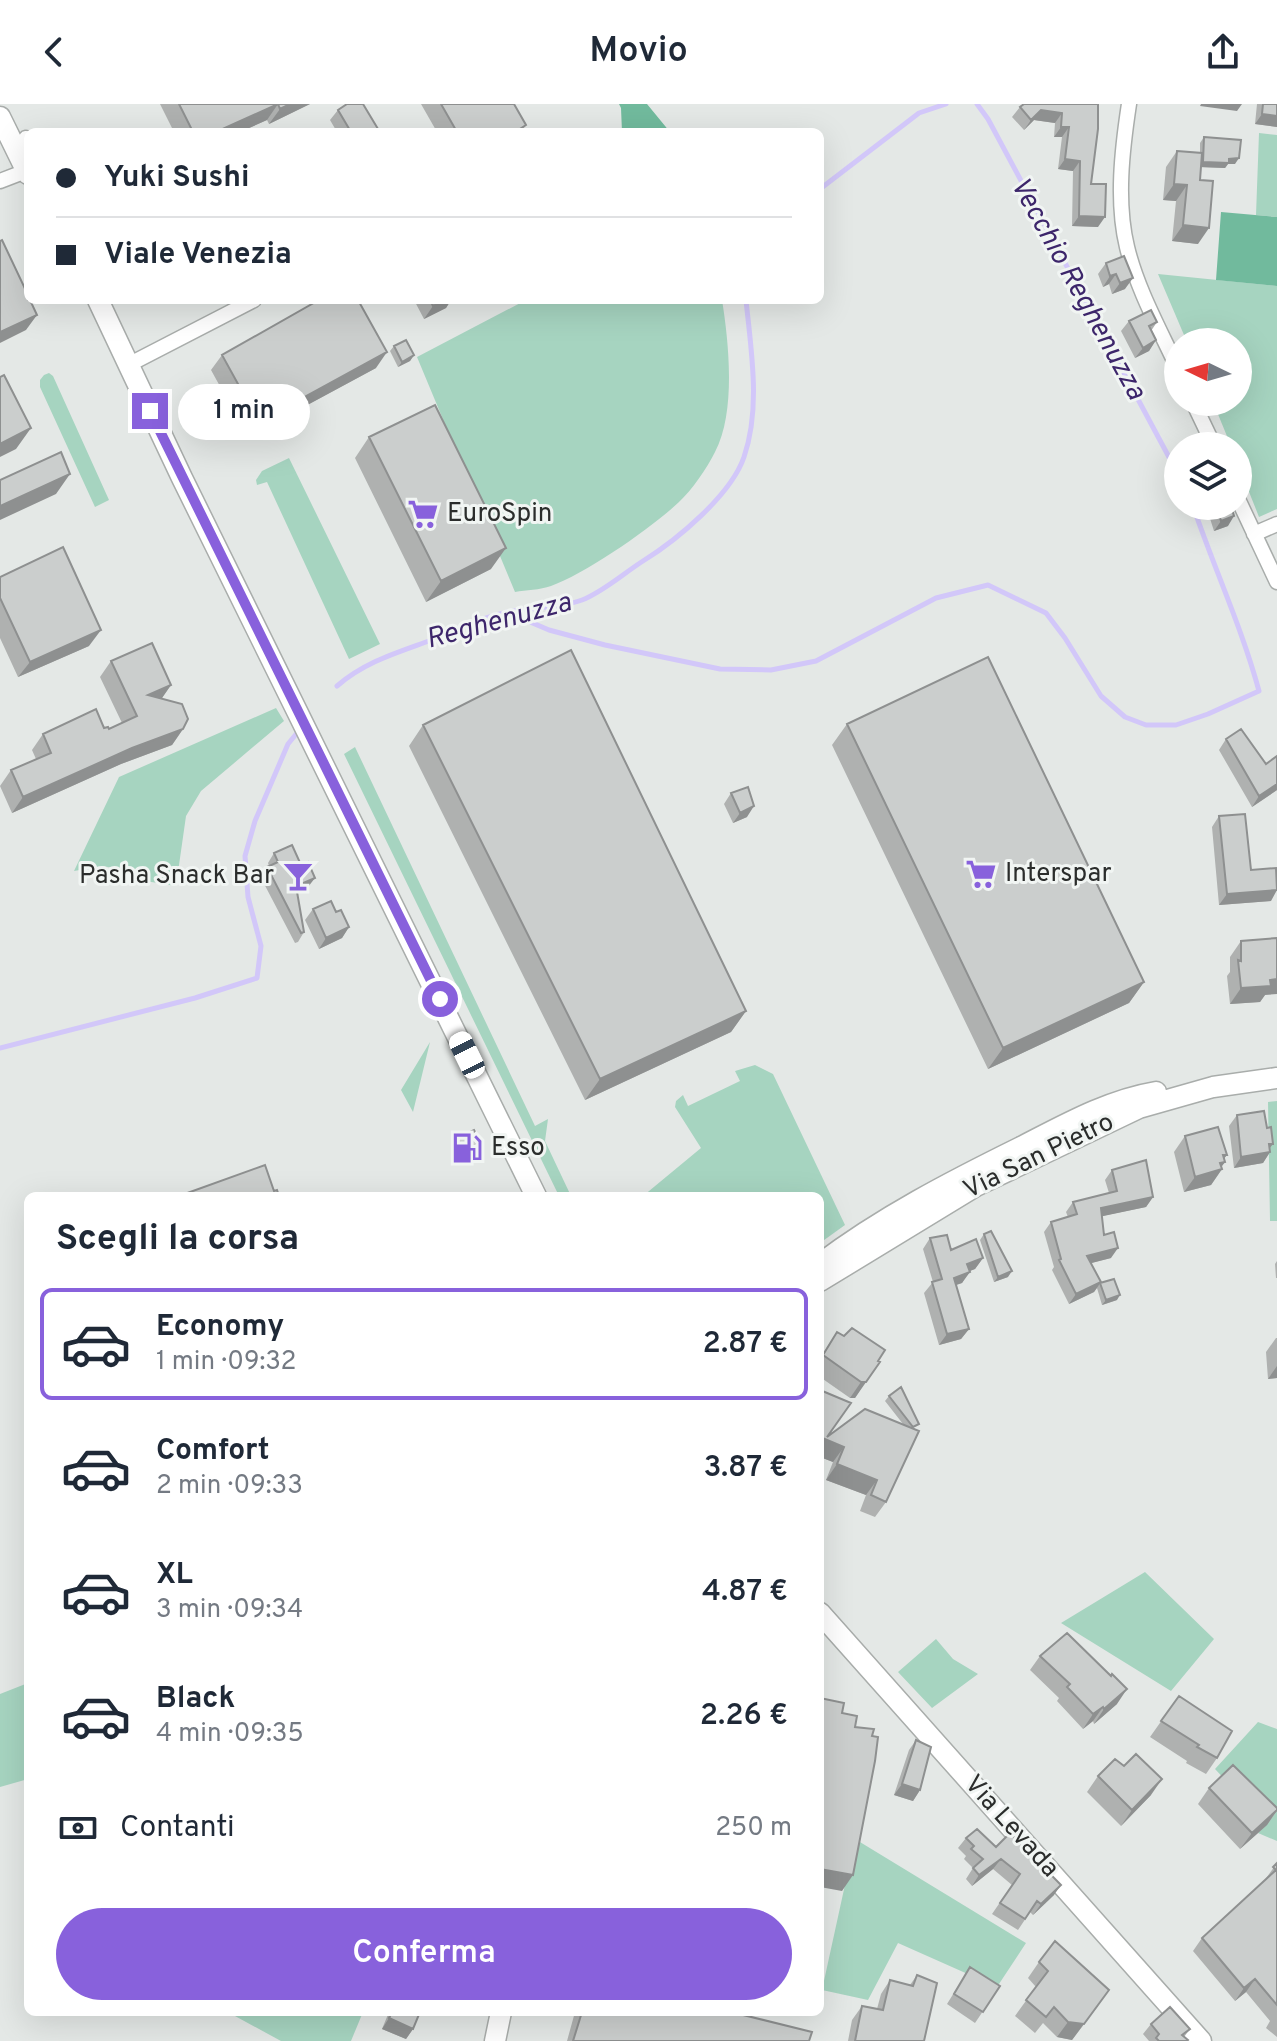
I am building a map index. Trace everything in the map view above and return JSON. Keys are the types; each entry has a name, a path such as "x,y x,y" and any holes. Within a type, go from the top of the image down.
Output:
{"main road":[{"path":"8,104 24,150"},
{"path":"0,117 24,154"},
{"path":"99,304 534,1192"},
{"name":"Via San Pietro","path":"824,1279 936,1209 1019,1164 1139,1108 1213,1087 1277,1078"},
{"path":"824,1261 860,1234 980,1167 1075,1120 1131,1096 1172,1089 1213,1087"},
{"name":"Via Levada","path":"824,1617 1201,2041"},
{"path":"495,2041 500,2016"}],"street":[{"path":"1129,104 1122,217 1127,249 1164,338"},
{"path":"0,181 24,161"},
{"path":"128,365 246,304"},
{"path":"1248,520 1277,582"},
{"path":"1254,534 1277,524"}],"green space":[{"path":"619,104 647,104 667,128 622,128"},
{"path":"1259,133 1277,135 1277,217 1256,215"},
{"path":"1221,212 1277,217 1277,286 1216,280"},
{"path":"1158,274 1277,286 1277,509 1259,517 1252,499 1252,432 1225,432 1219,416 1252,416 1252,328 1181,328"},
{"path":"518,304 723,304 729,377 722,436 689,491 636,536 565,580 547,587 515,592 417,357"},
{"path":"49,373 109,500 95,507 40,387 40,380"},
{"path":"289,458 380,644 349,659 267,482 257,485 256,480 262,471"},
{"path":"276,708 284,721 201,791 186,816 176,886 133,879 127,871 103,866 74,871 119,777"},
{"path":"355,747 535,1126 548,1119 545,1141 569,1192 557,1192 344,754"},
{"path":"430,1042 413,1112 401,1090"},
{"path":"755,1065 773,1074 845,1225 824,1240 824,1192 648,1192 701,1148 675,1107 676,1101 683,1095 688,1106 740,1081 735,1071"},
{"path":"1277,1101 1277,1221 1270,1221 1268,1102"},
{"path":"1145,1572 1214,1639 1171,1691 1061,1623"},
{"path":"936,1639 953,1659 978,1674 932,1708 898,1672"},
{"path":"24,1685 24,1780 0,1787 0,1694"},
{"path":"1258,1722 1277,1729 1277,1841 1258,1833 1267,1824 1215,1769"},
{"path":"855,1839 1026,1943 997,1987 898,1943 868,2000 824,1990"},
{"path":"235,2016 361,2016 351,2041 281,2041"}],"building":[{"path":"179,104 278,104 225,128 191,128"},
{"path":"347,104 363,104 377,128 349,128 338,110"},
{"path":"441,104 514,104 526,125 521,128 455,128"},
{"path":"1024,104 1098,104 1091,184 1106,184 1105,217 1079,216 1080,161 1065,159 1069,127 1061,127 1062,113 1041,110 1031,120 1020,107"},
{"path":"1263,104 1277,104 1277,116 1262,114"},
{"path":"1204,137 1241,140 1239,158 1229,159 1229,163 1203,162"},
{"path":"1177,151 1202,153 1200,180 1213,181 1209,228 1183,225 1187,185 1174,184"},
{"path":"0,241 24,287 24,304 32,304 37,315 0,332"},
{"path":"1124,256 1133,278 1120,283 1116,274 1110,276 1106,263"},
{"path":"312,304 360,304 387,352 259,422 222,355"},
{"path":"1151,310 1157,322 1149,326 1156,340 1143,348 1129,321"},
{"path":"406,340 414,355 402,362 394,346"},
{"path":"4,375 31,428 0,444 0,377"},
{"name":"EuroSpin","path":"435,405 506,548 441,581 369,437"},
{"path":"61,452 70,474 0,506 0,480"},
{"path":"63,547 101,630 30,662 0,598 0,577"},
{"path":"152,643 171,685 148,695 182,704 188,719 183,729 132,748 23,797 11,770 51,753 43,734 96,709 104,728 109,729 137,716 111,661"},
{"path":"571,650 746,1011 600,1079 423,725"},
{"name":"Interspar","path":"988,657 1144,982 1003,1048 847,724"},
{"path":"1241,729 1266,764 1277,756 1277,784 1259,796 1226,739"},
{"path":"748,787 754,806 740,813 731,793"},
{"path":"1245,814 1251,870 1276,868 1277,890 1227,894 1219,816"},
{"path":"292,845 301,865 308,862 315,878 296,886 304,932 301,933 267,867 278,862 274,853"},
{"path":"331,901 336,912 341,910 349,927 326,938 313,909"},
{"path":"1277,938 1277,979 1270,980 1271,986 1241,988 1238,960 1241,961 1241,941"},
{"path":"1264,1111 1267,1128 1271,1127 1273,1144 1269,1144 1270,1152 1241,1157 1237,1115"},
{"path":"1218,1127 1227,1155 1223,1155 1225,1162 1220,1163 1222,1169 1195,1177 1185,1136"},
{"path":"474,1130 482,1146 466,1154 457,1138"},
{"path":"1146,1160 1153,1197 1101,1208 1104,1235 1114,1232 1118,1248 1087,1256 1101,1282 1076,1294 1059,1260 1051,1222 1077,1214 1073,1202 1117,1191 1112,1170"},
{"path":"265,1165 274,1191 278,1192 190,1192"},
{"path":"991,1231 1012,1271 998,1277 984,1234"},
{"path":"947,1235 951,1250 976,1239 983,1258 967,1264 970,1272 954,1278 969,1329 947,1334 932,1282 942,1279 930,1238"},
{"path":"1114,1279 1120,1295 1106,1300 1100,1283"},
{"path":"852,1328 885,1350 866,1382 861,1382 824,1356 837,1332 844,1336"},
{"path":"901,1387 919,1424 913,1427 889,1396"},
{"path":"824,1392 851,1403 827,1437 865,1409 919,1431 886,1502 871,1495 877,1480 837,1464 844,1447 824,1439"},
{"path":"1067,1633 1127,1689 1104,1709 1093,1714 1067,1687 1070,1684 1040,1656"},
{"path":"1179,1696 1232,1731 1217,1758 1161,1721"},
{"path":"824,1699 844,1703 842,1713 857,1716 855,1727 874,1729 872,1736 878,1737 853,1875 824,1870"},
{"path":"916,1740 931,1747 920,1790 902,1784"},
{"path":"1136,1754 1162,1779 1132,1810 1098,1776 1115,1759 1124,1766"},
{"path":"1233,1765 1277,1808 1252,1833 1209,1788"},
{"path":"977,1829 996,1847 1010,1833 1061,1885 1041,1904 1037,1901 1025,1919 1000,1903 1020,1874 1001,1859 979,1875 973,1868 983,1859 971,1849 974,1846 966,1838"},
{"path":"1277,1863 1277,2005 1255,1979 1244,1988 1202,1938 1276,1870 1273,1867"},
{"path":"1055,1941 1109,1990 1084,2024 1068,2022 1054,2007 1046,2017 1026,2000 1048,1971 1039,1962"},
{"path":"970,1967 1000,1986 983,2012 954,1994"},
{"path":"917,1975 937,1983 924,2041 855,2041 862,2006 883,2010 890,1980 913,1986"},
{"path":"1170,2007 1190,2029 1182,2035 1187,2041 1159,2041 1156,2038 1159,2034 1151,2024"},
{"path":"390,2016 418,2016 413,2029"},
{"path":"581,2016 747,2016 812,2032 809,2041 573,2041"}],"waterway":[{"name":"Reghenuzza","path":"824,186 919,113 946,104"},
{"name":"Vecchio Reghenuzza","path":"977,104 988,119 1164,448"},
{"name":"Reghenuzza","path":"337,686 381,659 484,618 563,605 590,597 686,529 728,486 744,457 753,399 746,304"},
{"name":"Vecchio Reghenuzza","path":"507,612 549,630 605,645 720,669 771,670 816,661 936,598 988,585 1046,613 1101,696 1125,717 1146,725 1176,725 1259,691 1198,520"},
{"name":"Reghenuzza","path":"0,1048 195,998 257,978 261,946 248,897 245,856 255,821 288,744 297,733"}],"place":[{"name":"EuroSpin","path":"423,514"},
{"name":"Interspar","path":"981,874"},
{"name":"Pasha Snack Bar","path":"298,876"},
{"name":"Esso","path":"467,1148"}],"route":[{"path":"150,411 440,999"}]}
